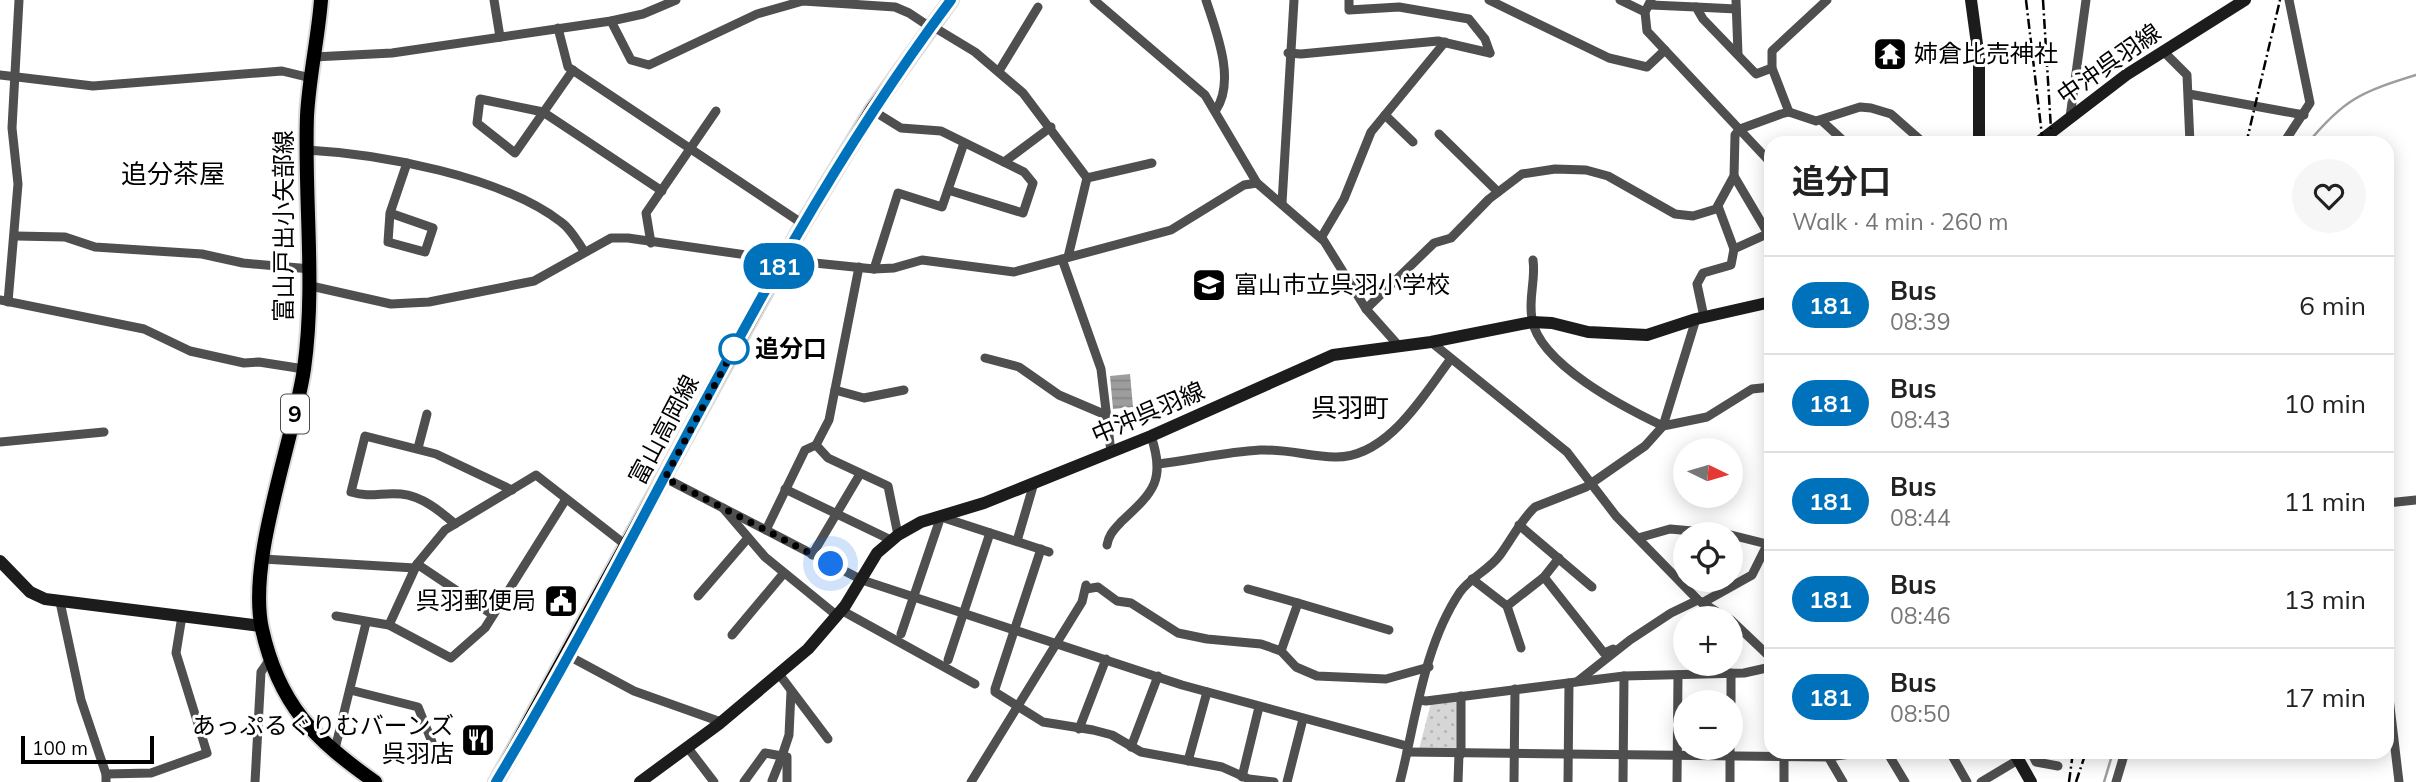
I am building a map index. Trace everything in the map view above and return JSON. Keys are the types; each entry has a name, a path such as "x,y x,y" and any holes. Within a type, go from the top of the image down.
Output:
{"main road":[{"name":"富山戸出小矢部線","path":"321,0 311,78 307,150 311,286 304,369 262,559 259,595 261,626 286,696 300,717 334,753 375,782"},
{"name":"富山高岡線","path":"496,782 803,224 872,110 951,0"},
{"path":"1971,0 1979,60 1979,136"},
{"name":"中沖呉羽線","path":"2045,136 2163,51 2245,0"},
{"name":"中沖呉羽線","path":"640,782 721,722 808,649 862,580 877,553 894,537 938,516 1034,483 1151,436 1332,355 1431,342 1532,322 1552,323 1588,332 1632,335 1658,333 1700,318 1764,304"},
{"path":"0,561 30,592 61,602 261,626"},
{"path":"2018,759 2031,782"}],"street":[{"path":"19,0 12,128 18,184 16,236 4,301 144,329 190,351 244,363 260,362 304,369"},
{"path":"494,0 500,37"},
{"path":"314,57 391,54 611,21 643,13 676,0"},
{"path":"1094,0 1108,4 1192,83 1216,110 1231,143 1257,183 1321,238 1366,309 1398,345"},
{"path":"1206,0 1223,63 1222,94 1216,110"},
{"path":"1282,203 1288,52 1293,0"},
{"path":"1288,52 1301,54 1419,42 1445,43 1490,52 1485,39 1469,19 1400,4 1349,10 1349,0"},
{"path":"1489,0 1609,58 1647,67 1665,50"},
{"path":"1620,0 1649,6 1696,8 1736,5 1738,54"},
{"path":"1789,112 1772,68 1772,51 1827,0"},
{"path":"2070,117 2086,0"},
{"path":"2289,0 2310,96 2304,116 2289,136"},
{"path":"611,21 631,60 649,65 757,14 797,1 886,5 909,13 999,71 1051,127 1087,178"},
{"path":"1649,6 1647,31 1764,155"},
{"path":"999,71 1038,7"},
{"path":"1696,8 1703,19 1756,74 1772,68"},
{"path":"558,28 568,67 803,224"},
{"path":"1321,238 1343,199 1365,143 1445,43"},
{"path":"2163,51 2187,75 2190,136"},
{"path":"573,70 543,112 515,153 477,123 480,99 543,112 662,191"},
{"path":"0,75 93,86 282,71 311,78"},
{"path":"2189,94 2304,116"},
{"path":"1822,121 1860,107 1871,108 1891,114 1916,136"},
{"path":"872,110 901,128 941,131 1024,172 1033,183 1023,213 948,191"},
{"path":"651,243 646,213 716,111"},
{"path":"1764,227 1734,176 1732,147 1740,129 1789,112 1822,121 1838,136"},
{"path":"1385,115 1413,142"},
{"path":"1004,162 1051,127"},
{"path":"1439,134 1498,192"},
{"path":"874,269 898,193 942,207 964,143"},
{"path":"307,150 369,155 407,163 518,198 564,223 584,251"},
{"path":"390,213 433,228 425,252 388,242 390,213 407,163"},
{"path":"1087,178 1152,163"},
{"path":"1366,309 1434,243 1451,238 1498,192 1522,174 1573,169 1602,173 1675,214 1693,216 1718,206 1734,176"},
{"path":"1087,178 1065,258 1101,369 1111,452"},
{"path":"311,286 391,304 429,302 534,281 611,238 628,237 651,243 874,269 894,268 922,260 1014,272 1171,230 1244,184 1257,183"},
{"path":"1400,782 1429,667 1441,630 1460,593 1472,579 1499,557 1519,525 1535,507 1592,483 1645,446 1662,426 1700,318 1697,284 1703,273 1731,265 1734,248 1718,206"},
{"path":"16,236 65,237 95,247 202,254 243,263 311,269"},
{"path":"1734,248 1764,238"},
{"path":"1533,260 1536,275 1530,294 1532,322 1551,353 1583,381 1620,406 1662,426 1707,417 1752,389 1764,388"},
{"path":"766,530 805,450 816,445 829,420 859,267"},
{"path":"1431,342 1567,452 1616,516 1707,606"},
{"path":"985,358 1019,367 1059,396 1106,415"},
{"path":"1158,464 1258,450 1285,450 1335,457 1355,454 1389,434 1450,360"},
{"path":"835,390 864,398 904,390"},
{"path":"418,448 427,414"},
{"path":"0,442 104,432"},
{"path":"455,524 440,511 402,494 370,498 351,492 365,436 418,448 473,469 512,490"},
{"path":"1107,545 1111,532 1155,486 1158,464 1151,436"},
{"path":"785,489 836,514 894,537 888,485 828,458 816,445"},
{"path":"812,555 860,474"},
{"path":"389,625 416,566 445,530 536,475 627,546"},
{"path":"665,478 862,580 1158,677 1407,749 1460,754 1673,756"},
{"path":"1017,541 1034,483"},
{"path":"336,616 389,625 451,658 485,628 566,499"},
{"path":"2394,502 2416,499"},
{"path":"723,508 748,538 784,573 838,612 975,684"},
{"path":"901,634 939,522 938,516 1045,550 995,690 1043,722 1112,735 1142,752 1222,767 1242,777 1274,782"},
{"path":"1519,525 1592,587"},
{"path":"1639,538 1673,529"},
{"path":"948,660 990,533"},
{"path":"1743,536 1764,539"},
{"path":"698,596 748,538"},
{"path":"1568,782 1574,682 1671,612 1700,602 1752,575 1764,550"},
{"path":"1507,606 1544,577 1559,558"},
{"path":"262,559 416,566 493,615"},
{"path":"732,635 784,573"},
{"path":"1544,577 1604,653 1630,640"},
{"path":"1472,579 1507,606 1521,648"},
{"path":"971,782 1082,602 1086,586 1098,587 1117,601 1132,603 1185,635 1250,641 1281,651 1296,667 1317,676 1386,679 1429,667"},
{"path":"1248,589 1389,629"},
{"path":"61,602 80,700 106,778 151,773 207,753 176,653 182,616"},
{"path":"1281,651 1298,603"},
{"path":"334,753 366,623"},
{"path":"1743,632 1764,652"},
{"path":"567,655 634,691 721,722"},
{"path":"255,782 261,672 271,659"},
{"path":"1079,729 1107,659"},
{"path":"1743,671 1764,668"},
{"path":"779,674 828,739"},
{"path":"1419,700 1624,676 1673,675"},
{"path":"1623,782 1624,676"},
{"path":"1131,747 1158,677"},
{"path":"1514,782 1515,689"},
{"path":"350,690 418,707 432,742"},
{"path":"772,781 789,735 791,691"},
{"path":"1188,761 1207,692"},
{"path":"1458,782 1461,696"},
{"path":"1242,777 1259,706"},
{"path":"1287,782 1303,719"},
{"path":"2394,740 2399,782"},
{"path":"688,748 714,782"},
{"path":"744,782 765,753 787,757 787,782"},
{"path":"1743,753 1764,755"},
{"path":"1784,759 1784,782"},
{"path":"1829,759 1843,782"},
{"path":"1891,759 1905,782"},
{"path":"1954,759 1967,782"},
{"path":"1981,782 2012,759"},
{"path":"2034,759 2036,762 2058,766"},
{"path":"2116,782 2123,759"},
{"path":"1677,760 1677,782"},
{"path":"1730,760 1730,782"}],"shaded area":[{"path":"1130,374 1133,407 1113,409 1110,376"},
{"path":"1458,700 1458,746 1455,750 1419,749 1431,703"}],"waterway":[{"path":"2314,136 2355,99 2367,92 2416,75"},
{"path":"2104,782 2111,759"}],"railway":[{"path":"2026,0 2042,136"},
{"path":"2043,0 2051,129"},
{"path":"2248,136 2280,0"},
{"path":"2069,782 2072,759"},
{"path":"2076,782 2084,759"}],"bus line":[{"name":"181","path":"496,782 803,224 872,110 951,0"}],"place":[{"name":"姉倉比売神社","path":"1890,54"},
{"name":"富山市立呉羽小学校","path":"1209,285"},
{"name":"追分口","path":"734,349"},
{"name":"呉羽郵便局","path":"561,601"},
{"name":"あっぷるぐりむバーンズ 呉羽店","path":"478,740"}],"district":[{"name":"追分茶屋","path":"173,174"},
{"name":"呉羽町","path":"1350,408"}],"route":[{"path":"734,349 736,345 665,478 831,564"}]}
